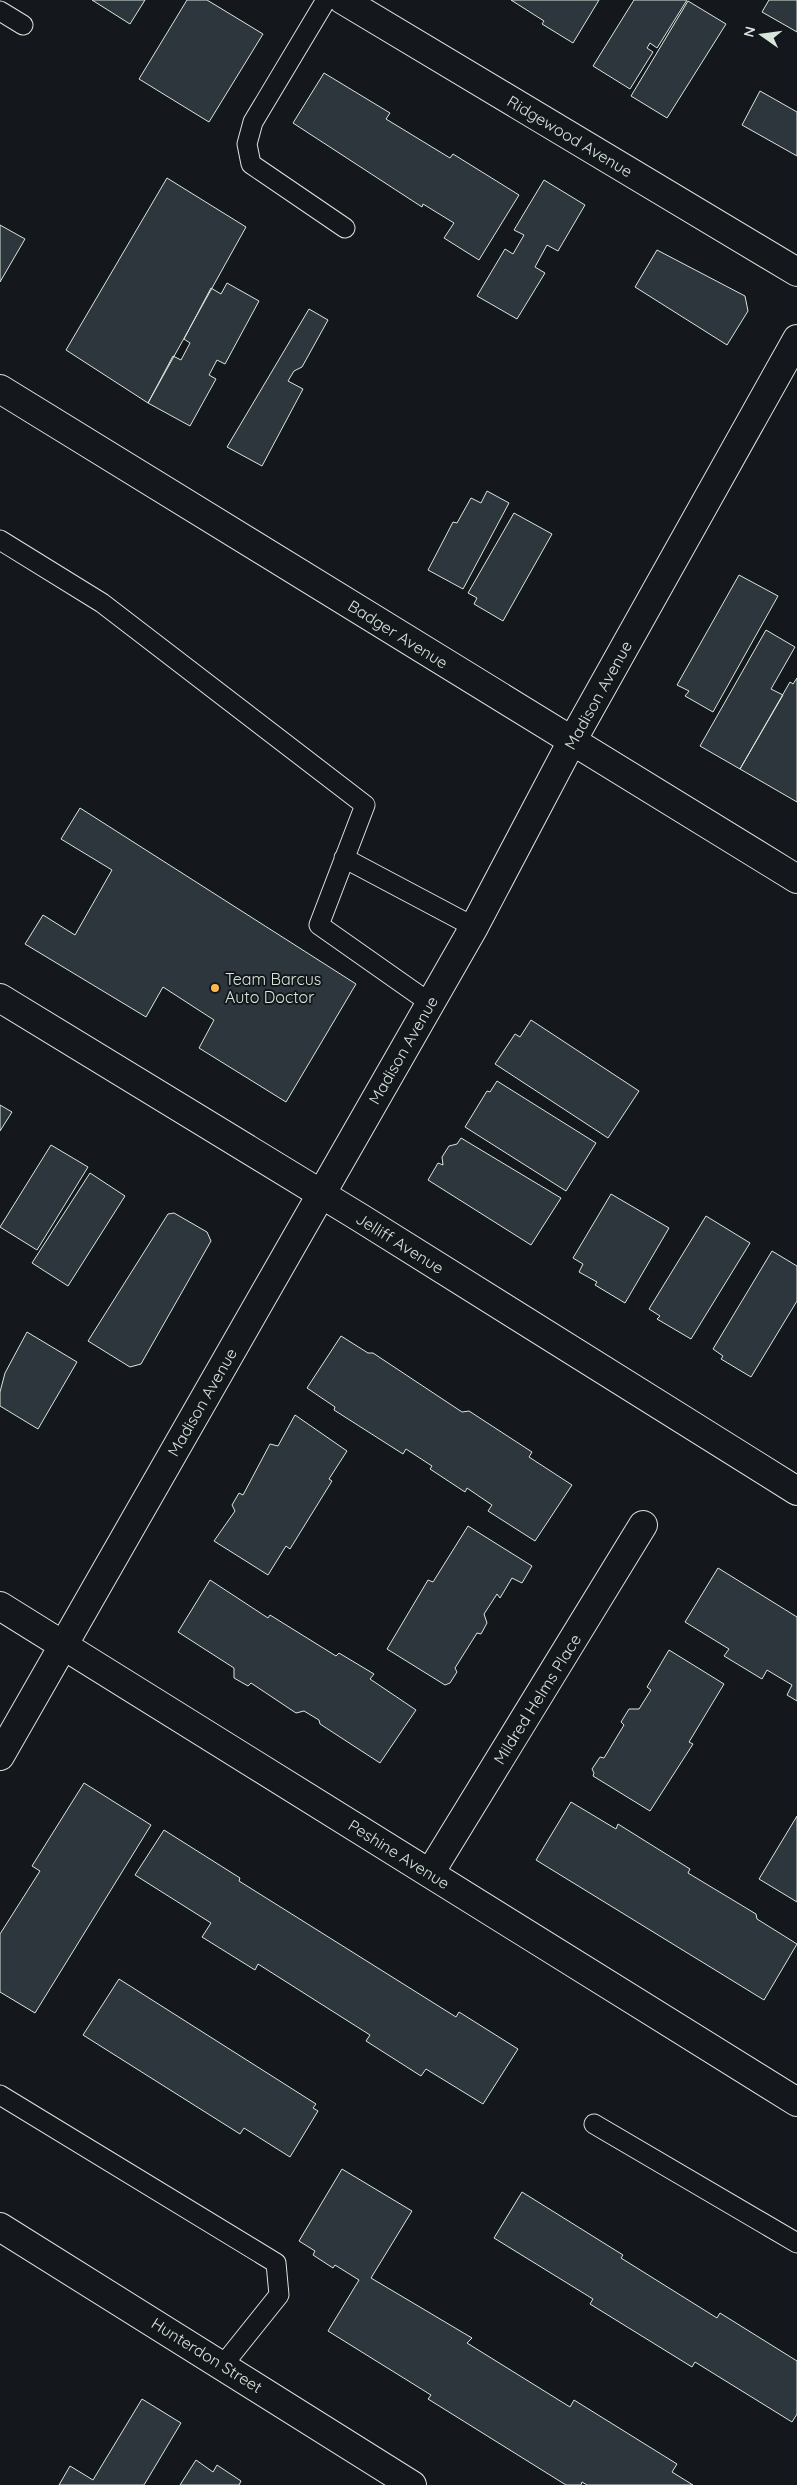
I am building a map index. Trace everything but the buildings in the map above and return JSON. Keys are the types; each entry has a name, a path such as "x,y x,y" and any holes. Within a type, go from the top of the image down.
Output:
{"street":[{"name":"Ridgewood Avenue","path":"343,0 797,272"},
{"name":"Madison Avenue","path":"0,1756 474,927 572,741 797,339"},
{"name":"Badger Avenue","path":"0,389 797,879"},
{"name":"Jelliff Avenue","path":"0,998 321,1194 797,1491"},
{"name":"Mildred Helms Place","path":"430,1873 643,1525"},
{"name":"Peshine Avenue","path":"0,1606 797,2102"},
{"name":"Hunterdon Street","path":"0,2227 412,2485"}],"lane":[{"path":"326,0 253,122 247,144 252,164 345,228"},
{"path":"0,11 23,25"},
{"path":"0,540 102,603 364,805 319,924 430,1003"},
{"path":"344,858 474,927"},
{"path":"0,2095 276,2263 280,2294 222,2365"},
{"path":"594,2124 797,2243"}],"place":[{"name":"Team Barcus Auto Doctor","path":"215,988"}]}
